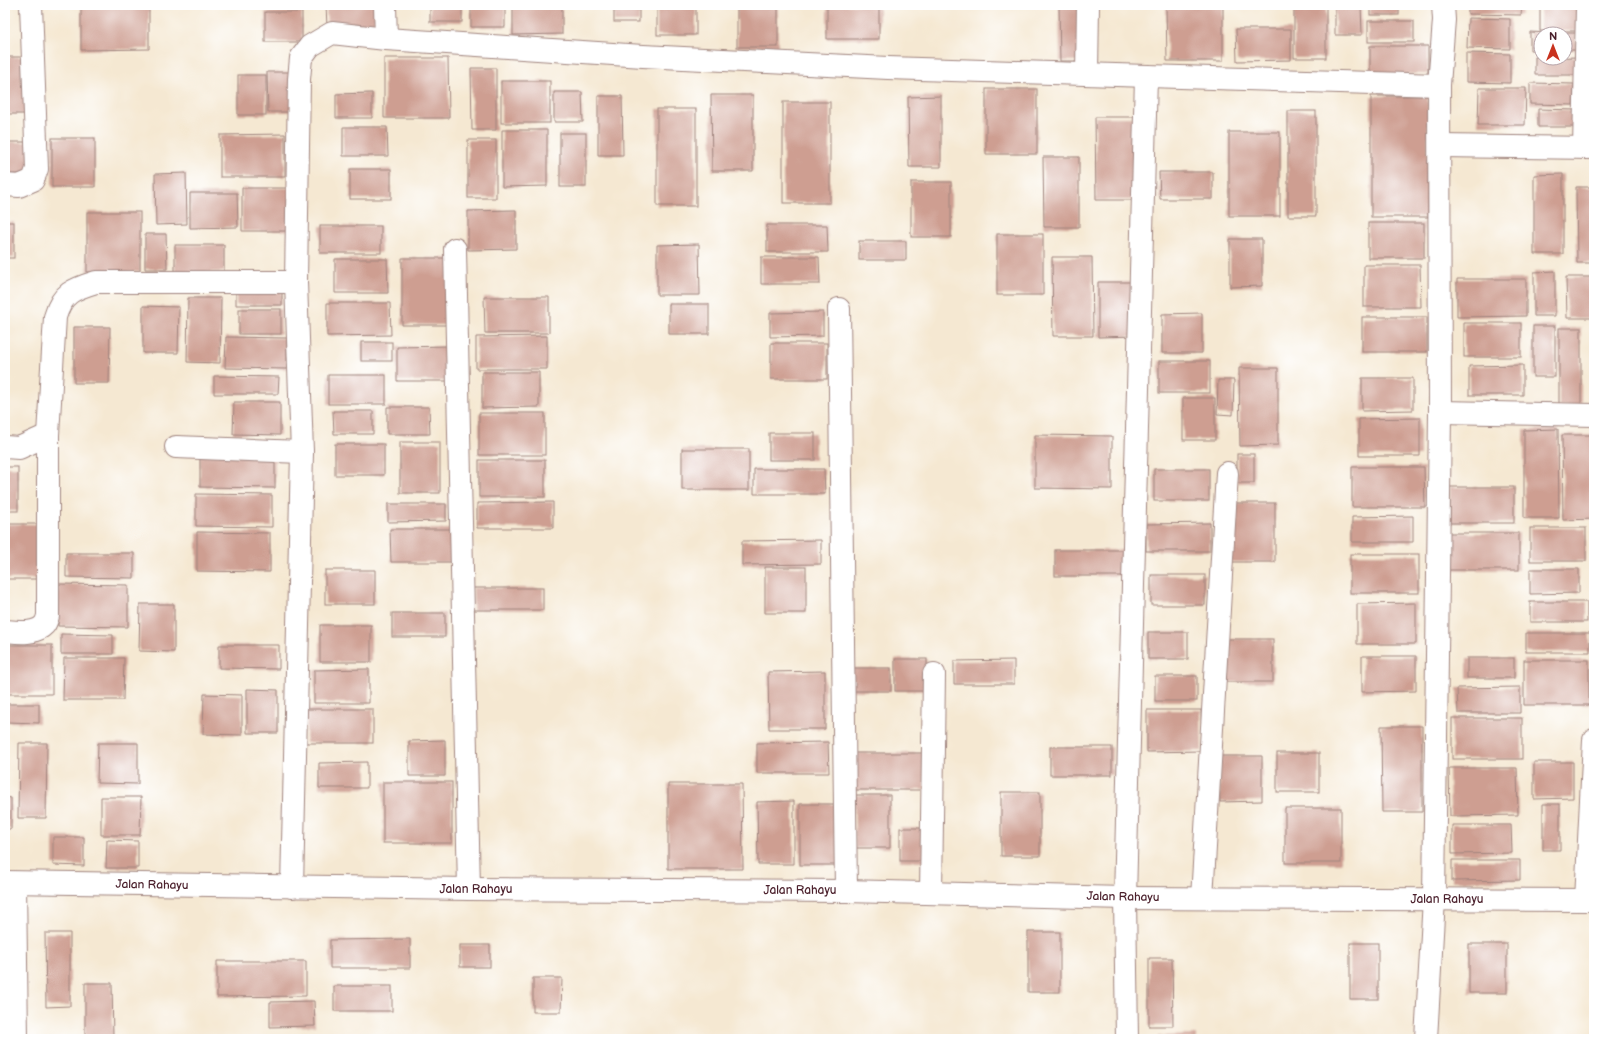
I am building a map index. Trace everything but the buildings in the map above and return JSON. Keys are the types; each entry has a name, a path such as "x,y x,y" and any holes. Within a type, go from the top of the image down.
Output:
{"street":[{"path":"5,185 19,186 33,180 37,169 31,5"},
{"path":"386,5 386,39"},
{"path":"1087,74 1088,5"},
{"path":"1426,1039 1434,899 1440,412 1439,85 1444,20 1443,5"},
{"path":"1440,146 1589,148 1587,6"},
{"path":"292,887 302,452 296,282 299,79 301,58 310,46 332,33 386,39 643,56 888,68 1439,85"},
{"path":"1127,1039 1124,898 1146,76"},
{"path":"455,249 469,889"},
{"path":"5,631 21,632 38,629 44,625 48,616 48,435 55,318 58,306 68,293 96,282 296,282"},
{"path":"839,309 846,891"},
{"path":"1440,412 1594,416"},
{"path":"12,448 48,435"},
{"path":"176,447 302,452"},
{"path":"12,448 48,462"},
{"path":"1202,898 1227,473"},
{"path":"931,892 934,674"},
{"path":"1590,900 1594,740"},
{"path":"10,882 17,1039"},
{"name":"Jalan Rahayu","path":"10,882 469,889 931,892 1124,898 1590,900"}]}
